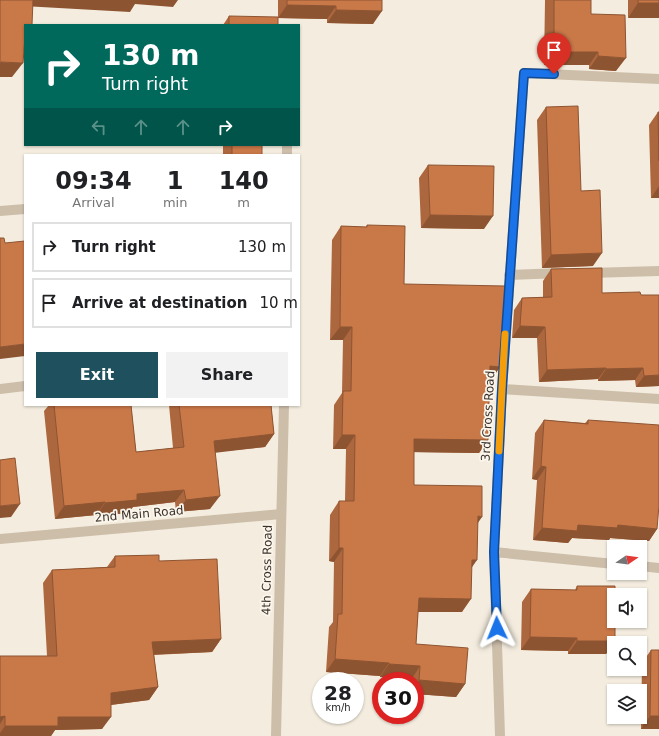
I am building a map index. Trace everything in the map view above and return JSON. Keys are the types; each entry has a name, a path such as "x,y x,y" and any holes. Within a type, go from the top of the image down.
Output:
{"street":[{"name":"3rd Cross Road","path":"500,736 494,552 502,389 524,73 659,79"},
{"path":"0,210 24,209"},
{"path":"510,275 659,271"},
{"path":"0,389 24,386"},
{"path":"502,389 659,399"},
{"name":"4th Cross Road","path":"276,736 284,406"},
{"name":"2nd Main Road","path":"0,539 281,514"},
{"path":"494,552 607,563"},
{"path":"647,567 659,568"}],"building":[{"path":"0,0 33,0 32,24 24,24 23,63 1,62 0,65"},
{"path":"287,0 382,0 382,11 336,10 336,6 287,5"},
{"path":"554,0 591,0 591,14 625,15 626,58 598,56 598,52 554,52"},
{"path":"638,0 659,0 659,3 638,3"},
{"path":"229,16 278,17 278,24 229,24"},
{"path":"578,106 581,191 600,190 602,253 551,255 546,107"},
{"path":"658,112 659,112 659,161"},
{"path":"232,146 262,146 262,154 232,154"},
{"path":"428,165 494,166 493,216 430,215"},
{"path":"367,225 405,226 404,284 505,286 505,297 510,297 508,324 503,324 500,367 490,366 488,440 414,439 414,485 482,486 482,517 478,516 477,560 472,560 471,599 419,598 416,644 468,648 465,684 424,680 424,672 420,672 420,666 335,659 338,614 342,614 343,548 339,548 339,501 354,501 355,435 342,435 343,391 351,391 352,327 340,327 341,226 367,227"},
{"path":"0,238 4,238 5,243 24,241 24,344 0,347"},
{"path":"602,268 602,293 640,292 641,295 659,295 659,375 644,376 643,368 547,370 545,327 520,326 522,298 552,297 551,269"},
{"path":"54,406 131,406 136,452 184,447 179,406 271,406 274,434 214,441 220,496 186,500 184,490 137,494 137,500 64,506"},
{"path":"544,420 588,424 588,420 659,425 659,505 657,529 618,525 617,528 578,525 577,531 542,528 546,467 541,466"},
{"path":"15,458 20,504 0,506 0,460"},
{"path":"159,555 159,561 217,559 221,639 152,642 158,687 111,693 111,717 58,717 58,726 5,726 5,716 0,717 0,656 57,656 52,570 115,567 115,556"},
{"path":"577,586 615,586 615,588 607,588 607,628 615,628 615,636 607,636 607,641 577,641 577,638 530,637 531,589 577,590"},
{"path":"651,650 659,650 659,716 650,716"}],"slow traffic":[{"path":"499,451 505,334"}],"route":[{"path":"497,628 494,552 502,389 524,73 554,74"}]}
